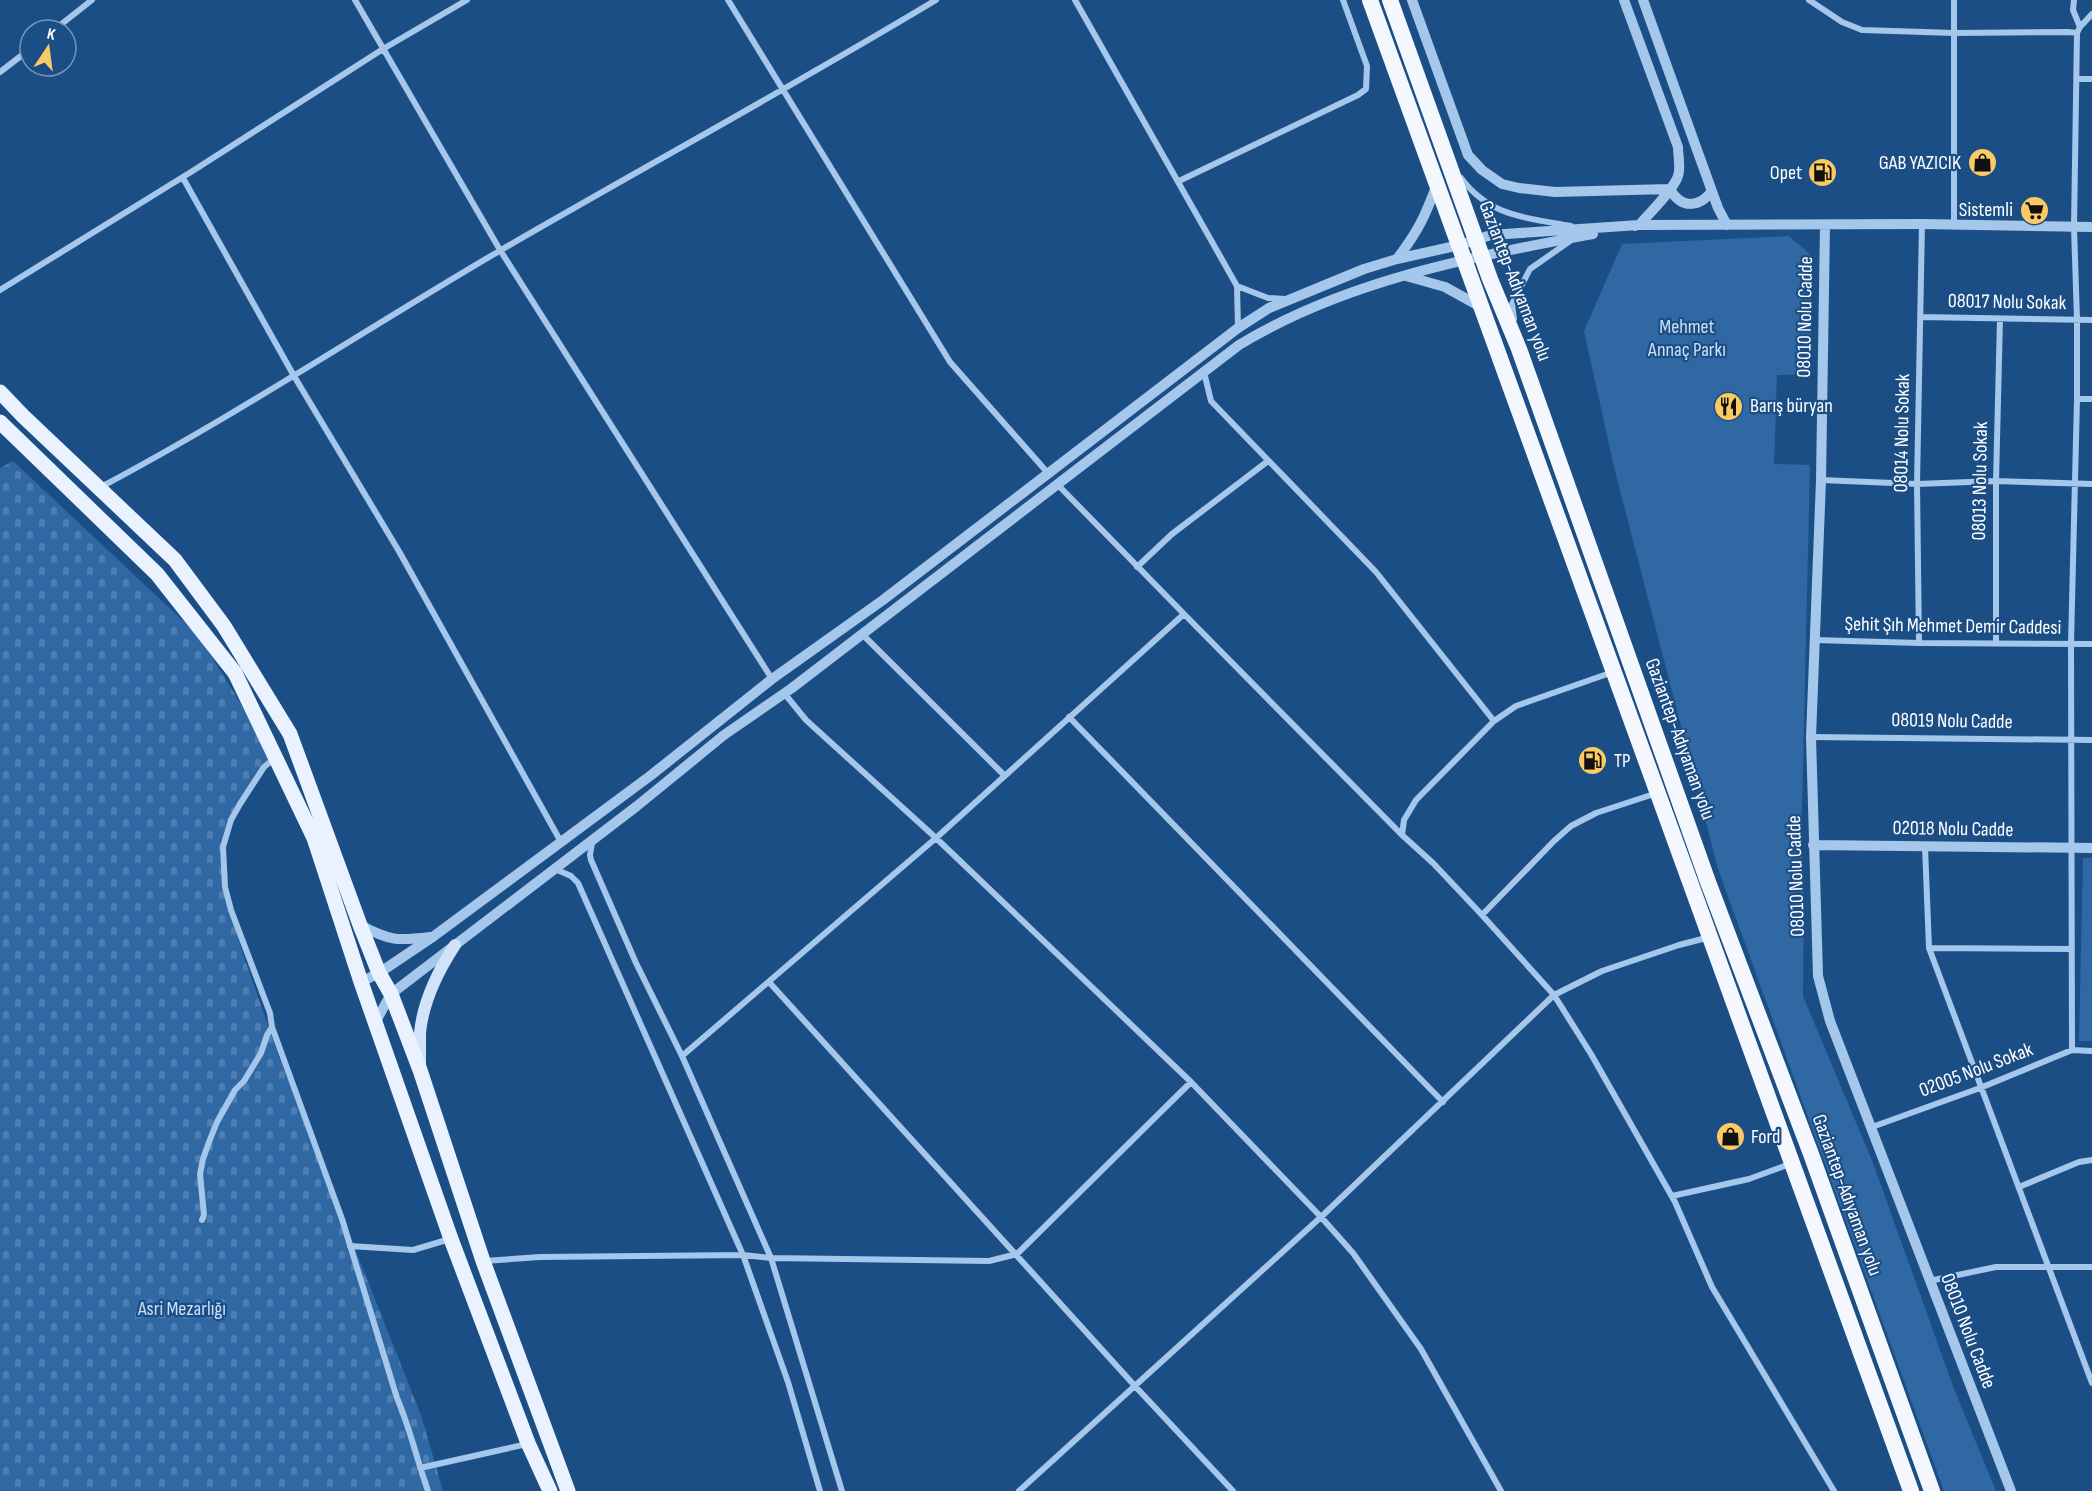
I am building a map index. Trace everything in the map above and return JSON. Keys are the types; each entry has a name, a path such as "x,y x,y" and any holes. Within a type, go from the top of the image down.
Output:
{"highway":[{"name":"Gaziantep-Adıyaman yolu","path":"1370,0 1437,183 1519,349 1708,882 1811,1154 1932,1491"},
{"name":"Gaziantep-Adıyaman yolu","path":"1390,0 1448,161 1483,308 1911,1491"}],"main road":[{"path":"0,392 175,560 224,626 290,734 360,925 379,973 391,994 420,1070 483,1261 568,1491"},
{"path":"0,422 157,574 235,673 314,838 361,982 451,1239 528,1443 550,1491"},
{"path":"420,1070 420,1031 430,991 442,964 455,945"}],"street":[{"path":"69,18 92,0"},
{"path":"355,0 500,250 772,679"},
{"path":"0,290 183,178 383,49 467,0"},
{"path":"728,0 951,362 1047,472"},
{"path":"99,488 177,447 500,250 783,90 936,0"},
{"path":"1075,0 1237,286 1238,328"},
{"path":"1179,181 1358,95 1366,89 1368,77 1366,66 1343,0"},
{"path":"1412,0 1468,155 1482,170 1502,184 1555,192 1670,189"},
{"path":"361,982 379,973 434,936 650,776 772,679 883,600 1047,472 1238,328 1269,308 1364,269 1397,259 1576,237 1639,225 1678,177 1678,147 1624,0"},
{"path":"1643,0 1712,191 1727,225"},
{"path":"1809,0 1842,22 1862,30 1954,33 2068,32 2078,30 2092,14"},
{"path":"1954,0 1954,225"},
{"path":"2072,1050 2070,644 2077,399 2074,226 2078,30 2073,10 2074,0"},
{"path":"0,72 18,58"},
{"path":"2077,80 2092,79"},
{"path":"1448,161 1470,191 1489,206 1529,220 1586,229"},
{"path":"183,178 294,376 400,553 561,842"},
{"path":"1397,259 1425,218 1437,183"},
{"path":"1670,189 1678,199 1698,204 1705,200 1712,191"},
{"path":"376,1021 391,994 594,839 724,735 862,634 1239,345 1290,316 1326,300 1406,276 1471,250 1491,235 1639,225 1922,224 2092,227"},
{"name":"08014 Nolu Sokak","path":"1919,643 1917,483 1922,224"},
{"name":"08010 Nolu Cadde","path":"1825,225 1821,480 1811,736 1818,976 1830,1021 2011,1491"},
{"path":"1519,349 1512,304 1520,284 1530,269 1576,237"},
{"path":"1406,276 1445,287 1483,308"},
{"path":"1237,286 1268,298 1289,300"},
{"name":"08017 Nolu Sokak","path":"1921,317 2092,320"},
{"name":"08013 Nolu Sokak","path":"1996,643 1996,482 2000,319"},
{"path":"1204,372 1211,400 1376,572 1494,721"},
{"path":"2077,399 2092,399"},
{"path":"1137,567 1172,534 1268,461"},
{"path":"1821,480 2092,484"},
{"path":"1057,484 1432,863 1554,995 1672,1196 1712,1287 1834,1491"},
{"path":"682,1056 936,838 1184,614"},
{"path":"862,634 1005,776"},
{"name":"Şehit Şıh Mehmet Demir Caddesi","path":"1814,640 2092,644"},
{"path":"1402,835 1404,820 1416,800 1494,721 1516,706 1614,672"},
{"path":"784,692 806,720 936,838 1191,1083 1353,1252 1421,1349 1501,1491"},
{"path":"1070,717 1443,1102"},
{"name":"08019 Nolu Cadde","path":"1811,736 2092,740"},
{"path":"275,758 264,768 231,820 223,847 225,887 237,928 270,1013 272,1027 350,1246 397,1398 409,1425 428,1491"},
{"path":"1482,915 1571,826 1596,813 1658,793"},
{"path":"594,839 591,846 591,860 636,963 682,1056 771,1258 842,1491"},
{"name":"02018 Nolu Cadde","path":"1813,845 2092,848"},
{"path":"1925,847 1929,948 2092,1383"},
{"path":"553,869 571,876 578,883 743,1255 788,1382 820,1491"},
{"path":"360,925 377,934 401,941 434,936"},
{"path":"1019,1491 1321,1217 1554,995 1602,971 1710,937"},
{"path":"1929,948 2072,949"},
{"path":"769,982 1233,1491"},
{"path":"202,1220 204,1215 200,1174 208,1142 234,1091 244,1081 261,1053 272,1027"},
{"name":"02005 Nolu Sokak","path":"1872,1127 1980,1088 2072,1050 2092,1050"},
{"path":"483,1261 540,1257 743,1255 771,1258 989,1261 1017,1254 1191,1083"},
{"path":"2019,1187 2079,1162 2092,1160"},
{"path":"1672,1196 1749,1179 1792,1163"},
{"path":"350,1246 413,1250 451,1239"},
{"path":"1929,1281 1996,1267 2092,1267"},
{"path":"420,1468 528,1443"}],"green space":[{"name":"Mehmet Annaç Parkı","path":"1789,236 1811,255 1811,374 1777,375 1774,464 1810,465 1801,851 1804,870 1803,996 1873,1163 1954,1389 1996,1491 1944,1491 1718,869 1614,467 1584,331 1622,244"},
{"name":"Asri Mezarlığı","path":"13,461 199,636 274,758 229,821 222,846 222,886 278,1054 422,1418 443,1491 0,1491 0,468"},
{"path":"2083,858 2092,858 2092,1041 2079,1041"}],"place":[{"name":"GAB YAZICIK","path":"1982,163"},
{"name":"Opet","path":"1823,173"},
{"name":"Sistemli","path":"2034,210"},
{"name":"Barış büryan","path":"1729,406"},
{"name":"TP","path":"1593,761"},
{"name":"Ford","path":"1730,1137"}]}
